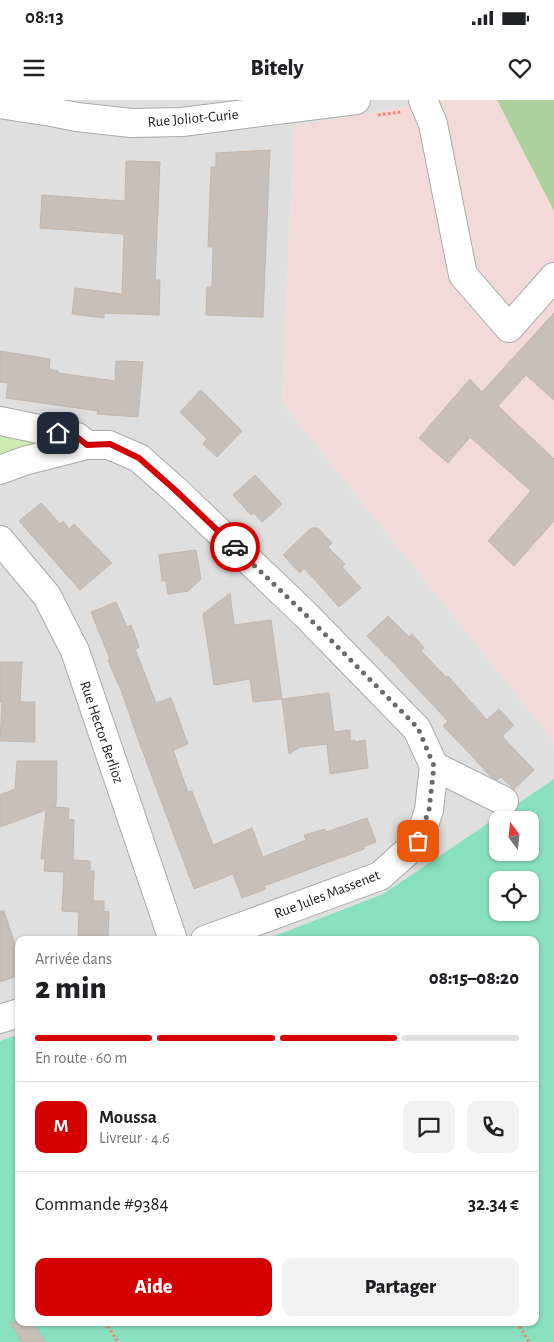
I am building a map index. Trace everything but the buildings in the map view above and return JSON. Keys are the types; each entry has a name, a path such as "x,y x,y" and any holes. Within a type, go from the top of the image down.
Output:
{"street":[{"name":"Rue Joliot-Curie","path":"0,104 76,117 131,123 182,122 356,100"},
{"path":"423,100 433,124 463,274 509,328 554,277"},
{"path":"0,421 77,437 87,445"},
{"name":"Rue Jules Massenet","path":"0,470 87,445 110,444 139,458 305,614 418,728 434,766 429,810 418,841 380,876 216,936"},
{"name":"Rue Hector Berlioz","path":"0,540 47,596 75,651 172,936"},
{"path":"434,766 504,801"},
{"path":"0,1019 15,1014"}],"path":[{"path":"108,1326 118,1342"},
{"path":"520,1326 530,1342"}],"shaded area":[{"path":"0,100 445,100 294,126 282,402 551,737 554,745 554,779 506,811 489,811 489,823 383,894 274,936 15,936 15,1035 0,1041"},
{"path":"445,100 554,100 554,745 551,737 282,402 294,126"}],"green space":[{"path":"497,100 554,100 554,211"},
{"path":"0,427 38,437 38,446 0,458"},
{"path":"554,779 554,1342 0,1342 0,1041 15,1035 15,1326 539,1326 539,936 274,936 383,894 489,823 489,861 539,861 539,811 506,811"}],"way so far":[{"path":"235,547 305,614 418,728 434,766 429,810 418,841"}],"route":[{"path":"58,433 77,437 87,445 110,444 139,458 235,547"}]}
